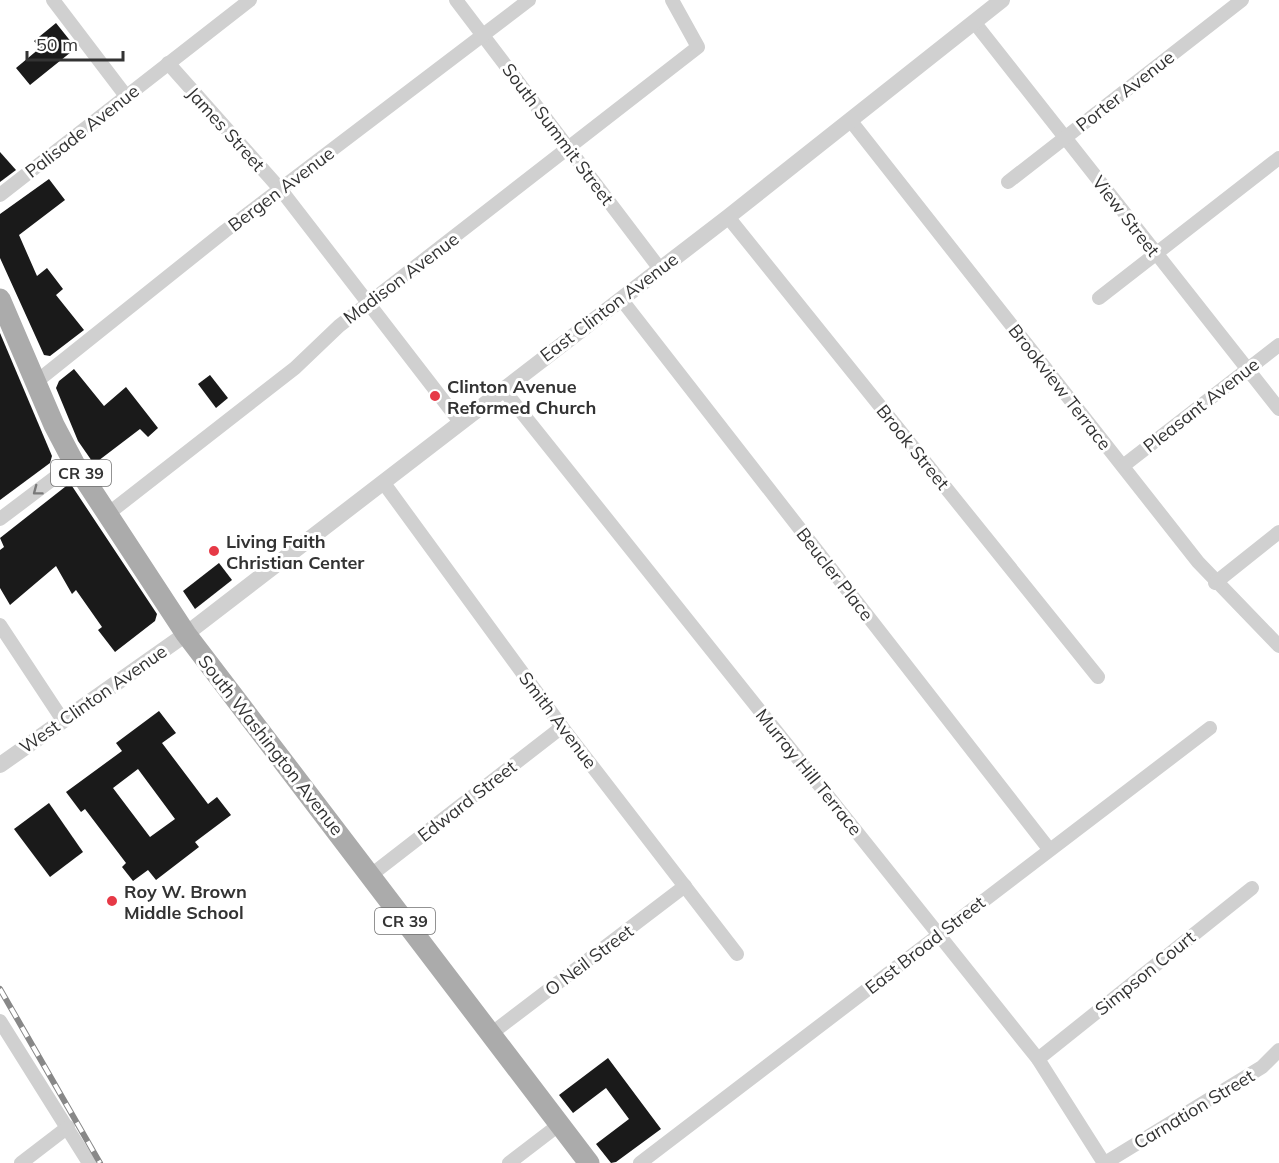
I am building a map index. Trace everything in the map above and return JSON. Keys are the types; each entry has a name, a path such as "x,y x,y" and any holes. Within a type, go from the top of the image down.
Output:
{"main road":[{"name":"South Washington Avenue","path":"0,299 54,425 74,463 109,513 186,634 589,1163"}],"street":[{"path":"53,0 126,96"},
{"name":"Palisade Avenue","path":"0,195 250,0"},
{"name":"South Summit Street","path":"456,0 660,269"},
{"name":"Bergen Avenue","path":"36,382 529,0"},
{"name":"Madison Avenue","path":"109,513 295,368 339,326 698,47 672,0"},
{"name":"East Clinton Avenue","path":"186,634 728,217 1002,0"},
{"name":"Porter Avenue","path":"1008,182 1242,0"},
{"name":"View Street","path":"974,22 1279,409"},
{"name":"James Street","path":"168,63 281,190 460,422"},
{"name":"Brookview Terrace","path":"850,120 1215,583 1250,614 1279,646"},
{"path":"1099,298 1279,158"},
{"name":"Brook Street","path":"728,217 1098,677"},
{"name":"Beucler Place","path":"621,299 1049,849"},
{"name":"Pleasant Avenue","path":"1123,466 1279,345"},
{"name":"Murray Hill Terrace","path":"503,389 1038,1059 1105,1163"},
{"path":"0,519 74,463"},
{"name":"Smith Avenue","path":"383,482 562,727 737,954"},
{"path":"1215,583 1279,532"},
{"path":"0,625 62,719"},
{"name":"West Clinton Avenue","path":"0,765 62,719 186,634"},
{"name":"Edward Street","path":"371,875 562,727"},
{"name":"East Broad Street","path":"640,1163 1210,728"},
{"name":"O Neil Street","path":"492,1034 685,886"},
{"name":"Simpson Court","path":"1038,1059 1252,888"},
{"path":"0,1021 68,1127 88,1163"},
{"name":"Carnation Street","path":"1105,1163 1262,1067 1279,1050"},
{"path":"510,1163 560,1124"},
{"path":"21,1163 68,1127"}],"building":[{"path":"56,23 76,48 30,85 16,68 40,48 34,41"},
{"path":"0,152 16,170 0,182"},
{"path":"49,179 65,200 19,235 37,276 47,268 63,289 56,295 84,330 50,356 44,355 0,258 0,214"},
{"path":"0,333 52,456 50,463 0,500"},
{"path":"74,369 104,406 126,387 158,428 148,437 140,429 94,464 78,441 56,388 59,381"},
{"path":"210,375 228,398 216,408 198,384"},
{"path":"70,483 157,614 155,621 115,652 98,630 102,627 76,590 72,594 56,566 10,605 0,588 0,550 4,547 0,538"},
{"path":"219,563 232,580 195,609 183,591"},
{"path":"159,711 176,733 162,743 208,804 217,797 231,815 195,842 199,847 156,880 148,870 133,881 122,867 126,863 85,809 81,812 66,792 122,751 116,743","holes":["138,769 175,819 150,837 113,788"]},
{"path":"49,803 83,852 50,877 14,829"},
{"path":"608,1058 661,1129 616,1162 611,1163 596,1144 629,1119 606,1088 573,1113 559,1095"}],"railway":[{"path":"0,989 100,1163"}],"place":[{"name":"Clinton Avenue Reformed Church","path":"435,396"},
{"name":"Living Faith Christian Center","path":"214,551"},
{"name":"Roy W. Brown Middle School","path":"112,901"}]}
